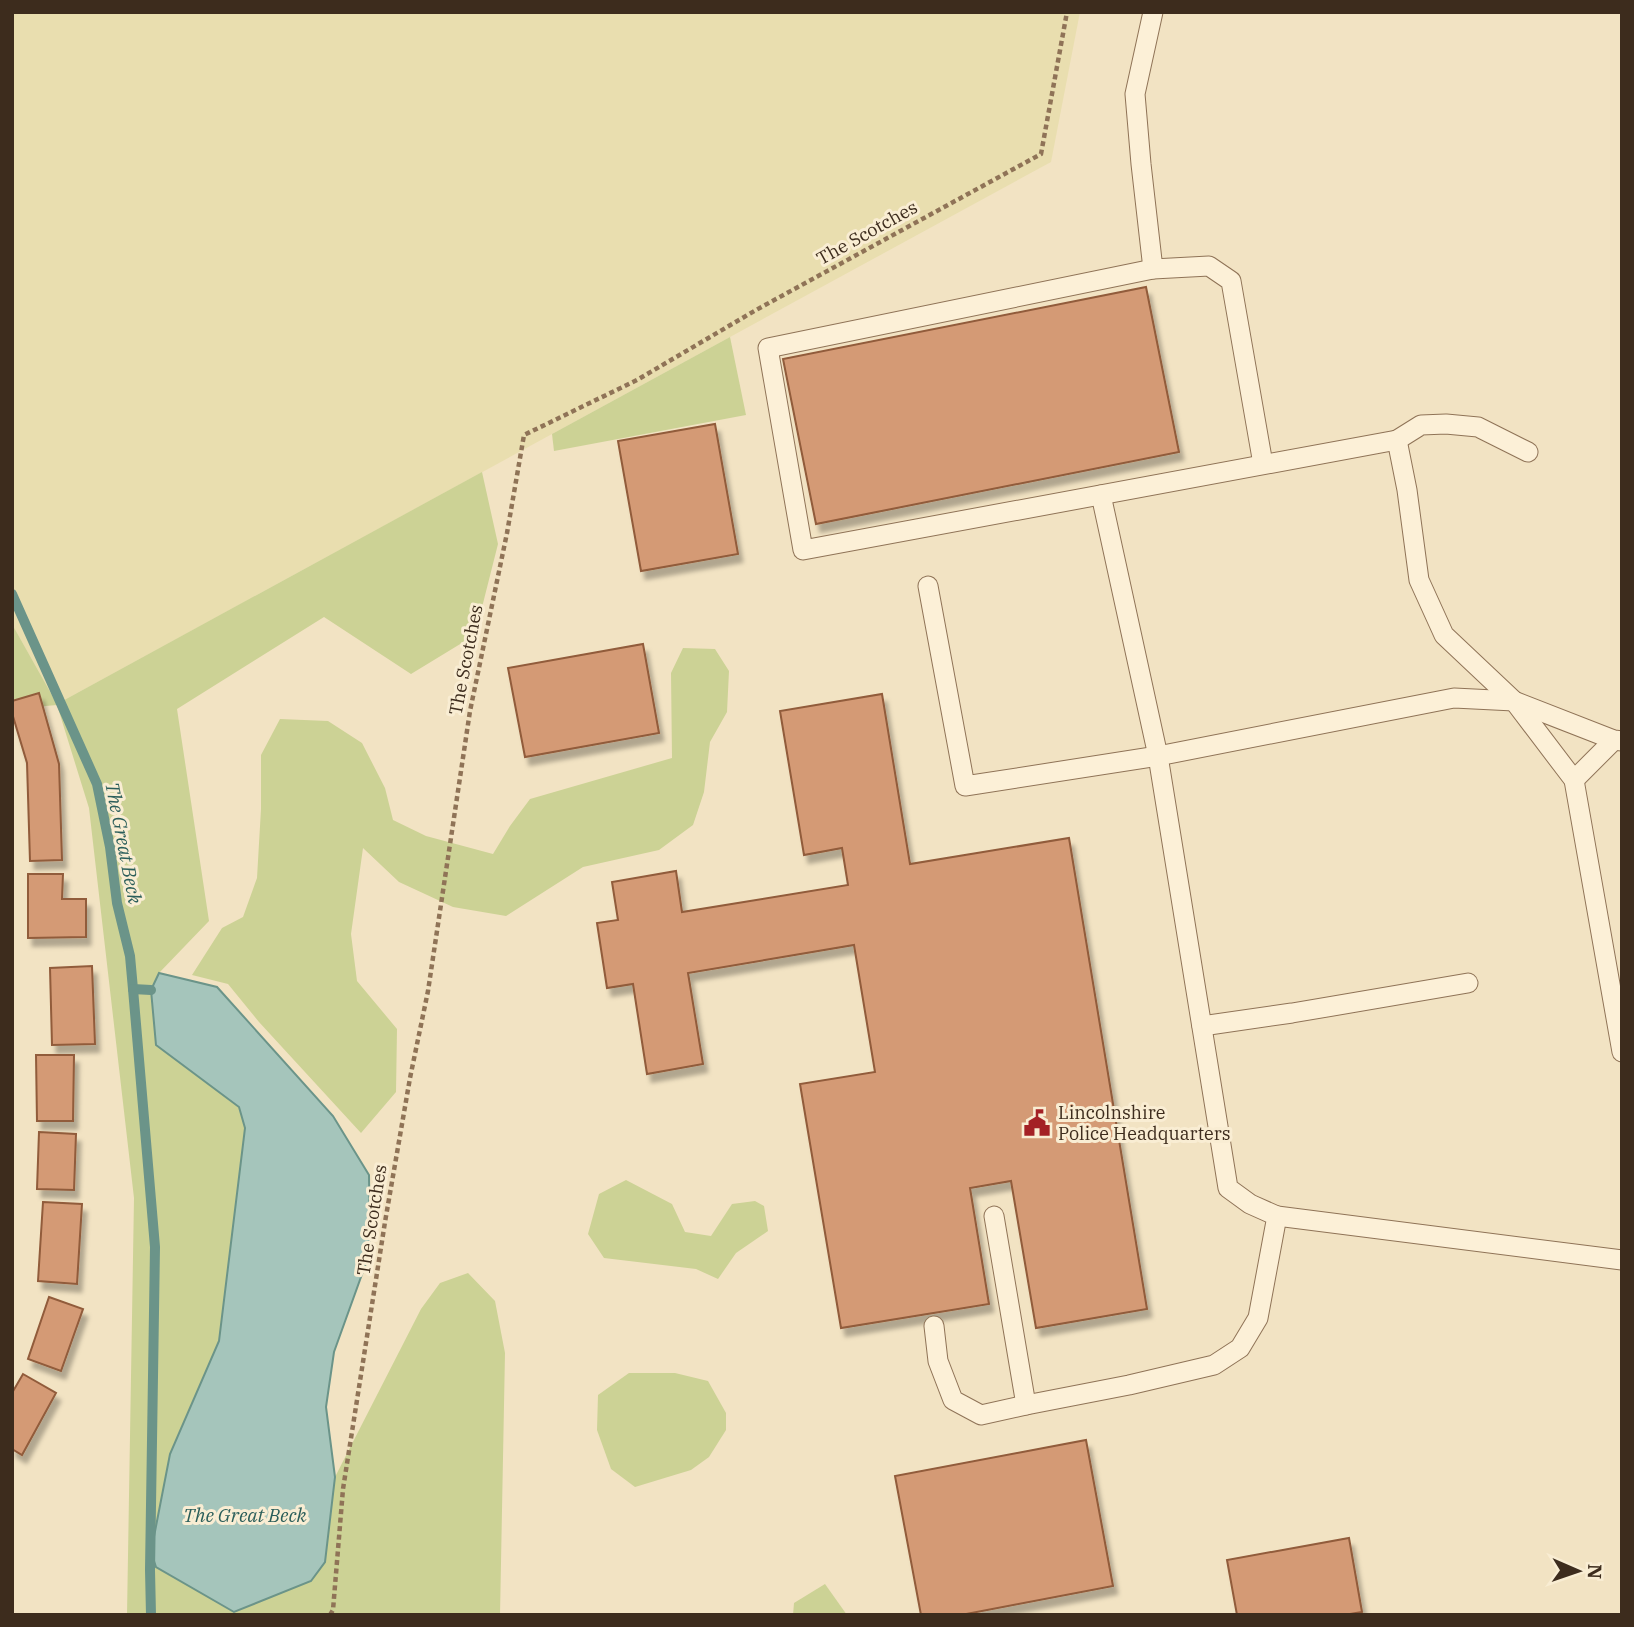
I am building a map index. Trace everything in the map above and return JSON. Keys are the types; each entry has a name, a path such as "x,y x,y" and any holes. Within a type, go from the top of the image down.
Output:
{"lane":[{"path":"1153,12 1135,94 1153,269"},
{"path":"1263,464 1231,281 1209,266 1153,269 768,348 803,550 1397,440 1420,425 1478,427 1528,452"},
{"path":"1397,440 1407,490 1419,580 1444,635 1514,701 1574,780 1622,1052"},
{"path":"1101,495 1158,756 1228,1188 1250,1204 1277,1216 1622,1259"},
{"path":"928,586 965,786 1158,756 1454,698 1514,701 1618,741 1574,780"},
{"path":"1202,1026 1468,984"},
{"path":"994,1216 1026,1405"},
{"path":"934,1326 939,1361 953,1400 981,1415 1214,1365 1240,1348 1258,1318 1277,1216"}],"path":[{"name":"The Scotches","path":"330,1615 333,1610 343,1489 384,1222 428,991 470,711 524,435 637,380 756,310 1041,154 1067,12"}],"shaded area":[{"path":"12,12 1080,12 1051,162 57,704 12,624"}],"green space":[{"path":"730,337 746,415 554,451 552,434"},
{"path":"482,472 498,544 475,635 411,674 324,617 177,709 209,921 159,973 151,990 156,1044 240,1107 245,1128 219,1341 170,1454 325,1562 335,1477 421,1309 440,1283 468,1273 495,1301 505,1353 500,1615 127,1615 134,1198 89,808 57,705 12,709 12,624 57,704"},
{"path":"683,648 715,649 729,671 727,712 710,742 704,792 693,825 659,850 583,867 506,916 453,907 399,882 363,848 351,934 357,981 397,1029 396,1092 361,1133 259,1022 228,984 192,975 222,928 243,917 257,878 261,755 280,719 328,721 362,743 385,788 393,820 426,836 493,854 530,799 672,758 671,673"},
{"path":"626,1180 672,1204 685,1232 711,1236 732,1204 755,1201 764,1206 768,1231 736,1253 718,1279 696,1269 604,1258 588,1234 599,1194"},
{"path":"629,1373 675,1373 708,1381 726,1413 726,1430 709,1457 691,1470 635,1487 611,1469 597,1430 598,1395"},
{"path":"825,1584 847,1615 793,1615 794,1603"}],"water":[{"name":"The Great Beck","path":"159,973 217,987 333,1116 369,1175 370,1252 334,1352 326,1407 335,1477 325,1562 311,1581 234,1612 156,1567 151,1552 170,1454 219,1341 245,1128 239,1107 156,1045 151,990"}],"building":[{"path":"1146,287 1179,452 816,524 783,359"},
{"path":"715,424 738,554 641,571 618,441"},
{"path":"643,644 659,733 525,757 508,668"},
{"path":"39,693 59,764 62,860 30,861 27,763 12,713 12,701"},
{"name":"Lincolnshire Police Headquarters","path":"882,694 910,864 1069,838 1147,1309 1036,1328 1011,1181 970,1188 989,1304 841,1328 800,1084 875,1072 854,945 688,973 703,1064 647,1074 633,984 607,988 597,923 618,920 612,882 676,871 682,912 848,885 842,848 804,855 780,711"},
{"path":"28,874 63,874 62,899 86,899 86,937 28,938"},
{"path":"92,966 95,1044 52,1045 50,968"},
{"path":"36,1055 74,1055 73,1121 37,1121"},
{"path":"39,1132 76,1134 74,1190 37,1189"},
{"path":"43,1202 82,1204 77,1284 38,1281"},
{"path":"49,1297 83,1309 61,1371 28,1359"},
{"path":"23,1374 56,1393 22,1455 12,1449 12,1393"},
{"path":"1086,1440 1113,1586 961,1615 921,1615 895,1476"},
{"path":"1349,1538 1362,1612 1344,1615 1237,1615 1227,1560"}],"waterway":[{"name":"The Great Beck","path":"12,594 97,784 110,847 117,903 130,956 133,989 151,990"},
{"name":"The Great Beck","path":"133,989 155,1247 151,1615"}],"place":[{"name":"Lincolnshire Police Headquarters","path":"1037,1123"}]}
